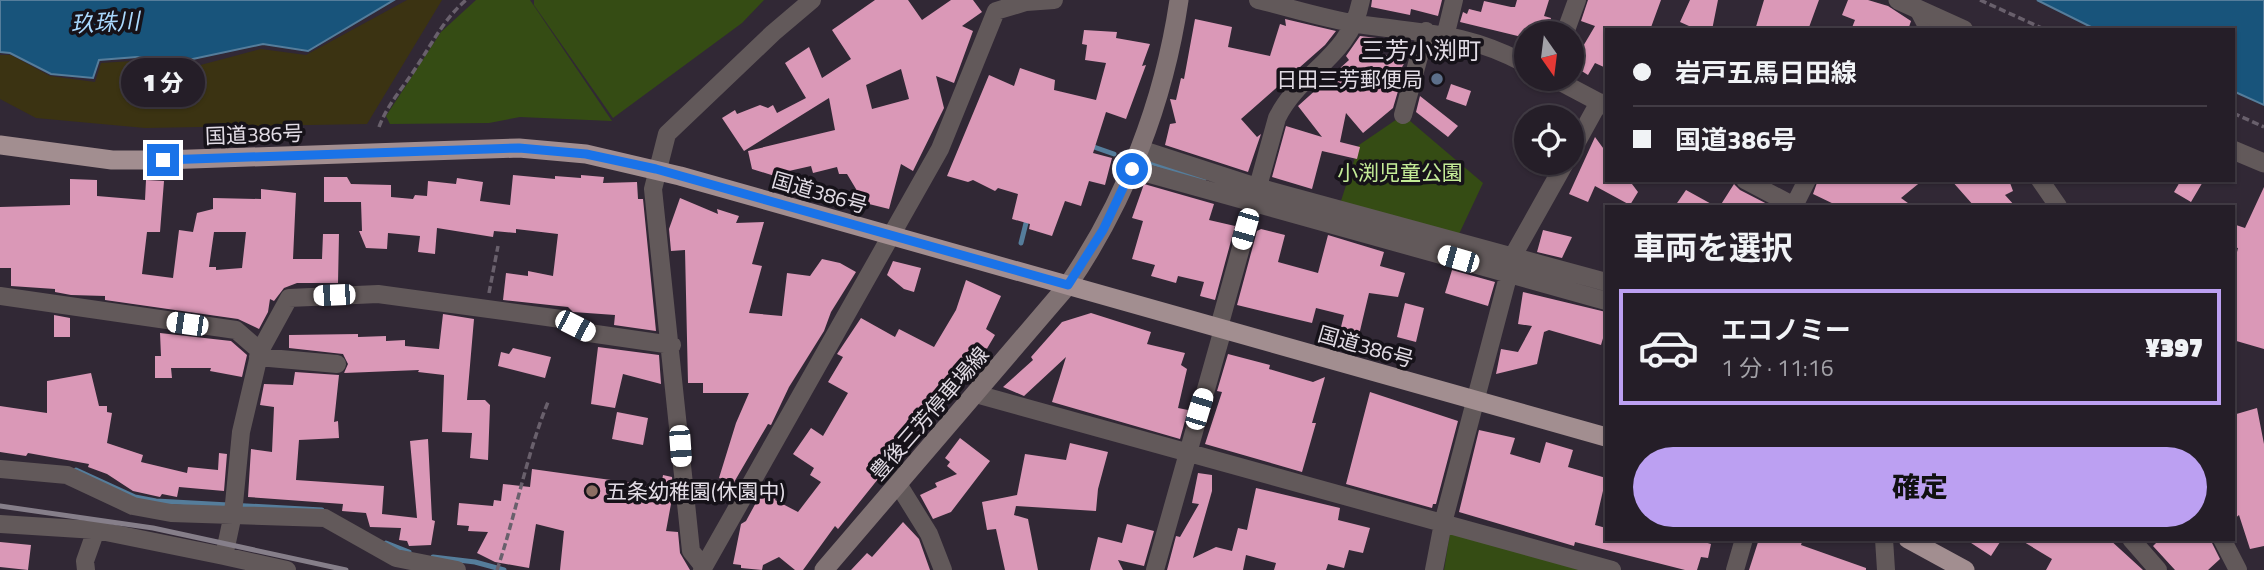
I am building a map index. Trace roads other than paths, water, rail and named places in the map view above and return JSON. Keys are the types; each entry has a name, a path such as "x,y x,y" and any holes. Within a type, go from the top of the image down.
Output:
{"highway":[{"name":"国道386号","path":"0,145 99,159 163,160 519,148 586,154 656,169 1605,437"},
{"path":"1913,541 1965,570"}],"main road":[{"name":"豊後三芳停車場線","path":"824,570 1068,285 1103,230 1132,169 1160,93 1179,0"}],"street":[{"path":"812,0 773,33 667,134 656,169 653,189 672,345 691,551 703,568 940,149 992,6 1054,0"},
{"path":"1258,0 1356,24 1446,33 1493,46 1514,57"},
{"path":"1155,570 1255,195 1285,102 1332,57 1356,24 1361,0"},
{"path":"1446,33 1454,0"},
{"path":"1569,21 1577,0"},
{"path":"1898,0 1960,28"},
{"path":"1918,9 1928,28"},
{"path":"1404,114 1426,31"},
{"path":"1578,91 1603,104 1584,133"},
{"path":"1140,149 1255,195 1509,274 1605,301"},
{"path":"2235,151 2264,163"},
{"path":"1132,169 1514,254 1605,282"},
{"path":"1434,570 1443,523 1514,254 1558,175"},
{"path":"1749,182 1792,205"},
{"path":"1794,205 1806,182"},
{"path":"2041,182 2051,204"},
{"path":"224,556 234,506 241,432 259,354 289,298 377,293 561,319 589,333 672,345"},
{"path":"0,296 236,330 259,354 337,364"},
{"path":"976,394 1612,570"},
{"path":"0,469 67,475 133,506 171,513 234,506 325,517 396,558 457,570"},
{"path":"898,484 929,534 943,570"},
{"path":"0,524 96,530 287,570"},
{"path":"86,570 85,561 96,530"},
{"path":"1735,570 1743,541"},
{"path":"1884,541 1886,570"},
{"path":"2133,541 2158,570"},
{"path":"2223,541 2238,570"}],"water":[{"name":"玖珠川","path":"0,0 394,0 308,51 263,44 174,63 137,57 99,60 93,78 51,74 10,53 0,52"},
{"path":"2037,0 2264,0 2264,105 2235,92 2235,28 2093,28"}],"waterway":[{"path":"1091,146 1114,154"},
{"path":"1153,163 1204,179"},
{"path":"1021,243 1027,219"},
{"path":"76,470 135,497 156,501 322,510"},
{"path":"386,543 409,552"},
{"path":"433,557 475,562 504,570"}],"railway":[{"path":"0,506 153,528 346,570"}],"place":[{"name":"日田三芳郵便局","path":"1437,79"},
{"name":"五条幼稚園(休園中)","path":"592,491"}],"district":[{"name":"三芳小渕町","path":"1421,50"}],"park label":[{"name":"小渕児童公園","path":"1400,172"}]}
